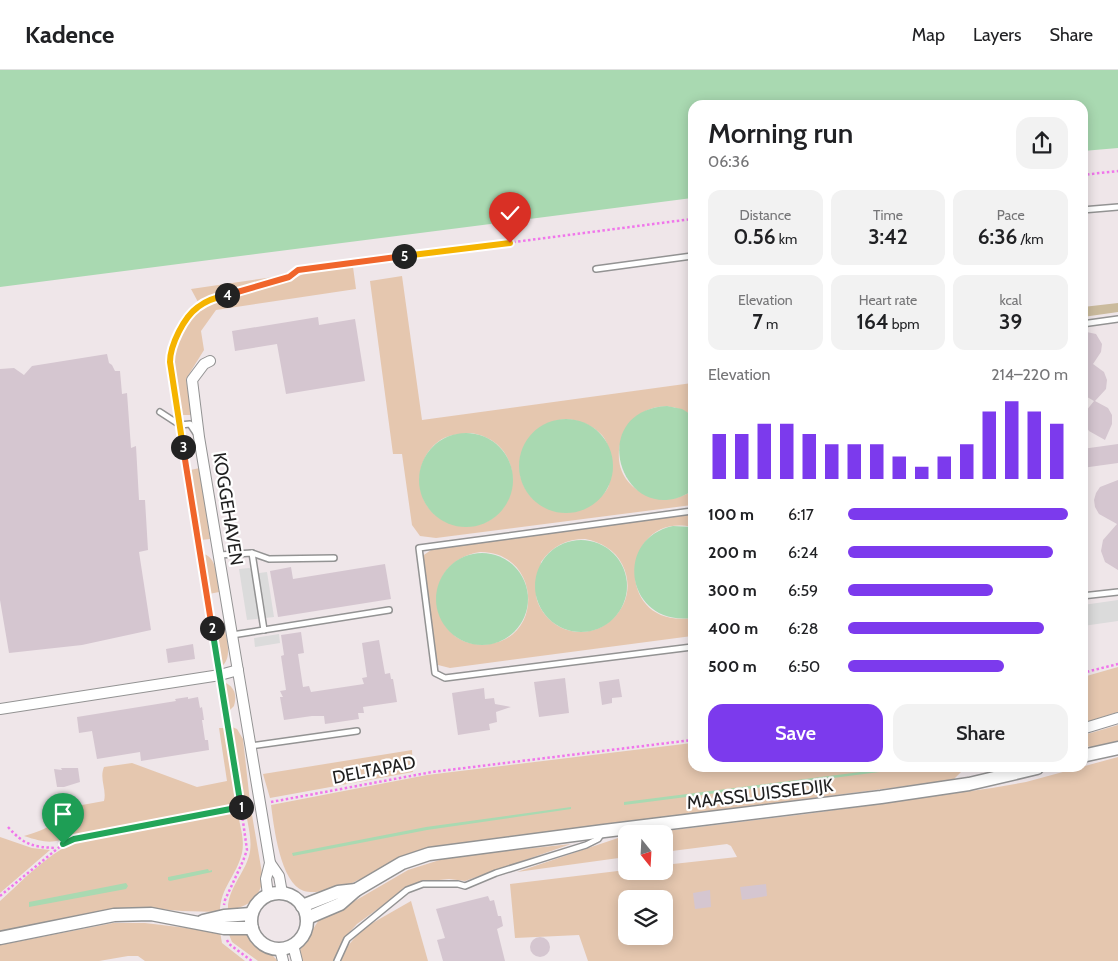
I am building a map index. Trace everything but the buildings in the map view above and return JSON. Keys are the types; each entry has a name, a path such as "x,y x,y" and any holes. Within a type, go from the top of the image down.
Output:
{"street":[{"name":"KOGGEHAVEN","path":"210,362 204,364 192,380 199,437 270,863 266,879 268,895"},
{"path":"0,709 220,675 238,670"},
{"path":"1088,728 1118,718"},
{"path":"1088,755 1118,748"},
{"name":"MAASSLUISSEDIJK","path":"307,918 340,904 356,890 402,863 429,854 881,797 969,784 1020,772"},
{"name":"KOGGEHAVEN","path":"270,863 279,876 282,893"},
{"name":"MAASSLUISSEDIJK","path":"302,906 338,892 356,890"},
{"path":"282,893 296,898 307,918 307,925 302,936 282,955 260,942 252,928 252,914 256,905 268,895 282,893"},
{"path":"0,938 114,915 151,914 224,928 252,928"},
{"path":"198,922 224,916 252,914"},
{"path":"293,945 297,961"}],"lane":[{"path":"1088,209 1118,206"},
{"path":"596,269 688,257"},
{"path":"1088,323 1118,319"},
{"path":"160,412 180,426 190,424 199,437"},
{"path":"688,512 419,548 435,673 445,678 688,648"},
{"path":"219,555 252,553 269,559 334,558"},
{"path":"252,553 264,630"},
{"path":"1088,595 1118,592"},
{"path":"232,635 389,610"},
{"path":"250,746 357,731"},
{"name":"MAASSLUISSEDIJK","path":"337,961 348,939 407,890 416,886 458,884 465,886 496,873 586,845 598,840 604,831"}],"path":[{"path":"1088,174 1118,171"},
{"path":"224,916 225,900 247,850 242,807 170,362 172,344 188,317 196,308 217,297 289,277 298,270 688,220"},
{"path":"1088,672 1118,664"},
{"name":"DELTAPAD","path":"58,848 74,839 432,772 688,740"},
{"path":"8,827 16,837 27,844 37,847 58,848"},
{"path":"0,896 58,848"}],"shaded area":[{"path":"0,70 1118,70 1118,148 1088,151 1088,100 688,100 688,199 0,287"},
{"path":"353,267 356,289 216,310 201,331 204,350 186,379 192,415 182,415 172,358 178,340 193,314 217,300 293,279 305,273"},
{"path":"280,276 208,297 198,302 191,289"},
{"path":"402,276 422,420 688,384 688,414 670,407 651,409 635,418 624,433 619,450 621,468 630,484 649,496 660,499 677,498 688,493 688,506 436,538 420,536 412,525 402,454 393,454 370,281","holes":["566,419 579,421 598,431 606,441 609,452 609,485 606,491 596,500 577,510 564,512 550,510 537,502 523,484 520,473 522,453 525,445 535,432 549,423","471,433 492,440 505,453 511,470 512,487 506,504 494,517 477,525 456,525 435,515 426,504 420,486 422,467 430,450 444,438 457,434"]},
{"path":"1118,303 1118,312 1088,316 1088,306"},
{"path":"667,406 682,409 688,413 688,492 668,500 647,497 631,484 622,467 619,446 625,427 641,413"},
{"path":"566,419 584,423 599,433 609,448 613,466 609,484 599,499 584,509 566,513 548,509 533,499 523,484 519,466 523,448 533,433 548,423"},
{"path":"466,433 484,437 499,447 509,462 513,480 509,498 499,513 484,523 466,527 448,523 433,513 423,498 419,480 423,462 433,447 448,437"},
{"path":"200,468 210,539 201,540 190,470"},
{"path":"688,515 688,527 668,527 651,536 639,552 635,571 638,590 648,606 666,617 688,618 688,637 450,668 438,665 421,557 431,550","holes":["585,539 597,542 616,555 622,564 627,581 626,597 619,611 609,622 595,630 580,632 564,629 549,619 537,600 536,591 541,562 545,556 560,544 572,540","480,552 500,555 514,565 524,579 528,595 527,612 520,627 507,638 489,644 469,643 453,635 443,621 438,605 438,588 445,572 459,559"]},
{"path":"673,526 688,527 688,618 669,617 653,609 641,596 635,580 635,563 641,547 654,534"},
{"path":"572,540 590,540 607,547 620,560 627,577 627,595 620,612 607,625 590,632 572,632 555,625 542,612 535,595 535,577 542,560 555,547"},
{"path":"482,553 500,556 515,566 525,581 528,599 525,617 515,632 500,642 482,645 464,642 449,632 439,617 436,599 439,581 449,566 464,556"},
{"path":"204,554 212,560 214,565 219,592 209,594"},
{"path":"249,568 259,573 267,572 274,617 247,620 239,569"},
{"path":"1118,600 1118,621 1088,625 1088,604"},
{"path":"223,621 228,657 222,666 215,622"},
{"path":"279,634 280,643 255,647 254,638"},
{"path":"1118,667 1118,712 1088,721 1088,676"},
{"path":"224,682 231,686 235,695 234,706 229,711"},
{"path":"1118,725 1118,741 1088,746 1088,734"},
{"path":"232,727 237,729 243,739 250,802 246,803 243,800"},
{"path":"219,728 225,728 237,802 235,805 54,841 44,841 24,836 50,825 60,809 104,801 105,792 102,776 104,767 132,763 197,787 227,781"},
{"path":"688,743 688,772 961,772 954,779 938,782 442,846 404,856 338,888 310,892 296,886 284,866 274,827 271,805 427,775"},
{"path":"412,750 413,772 270,798 263,774"},
{"path":"1118,757 1118,961 588,961 579,935 515,938 510,884 618,871 618,880 673,880 673,864 737,857 731,846 727,844 673,851 673,830 992,788 1026,782 1063,772 1088,772 1088,765"},
{"path":"860,772 879,772 624,805 624,802"},
{"path":"571,807 571,809 427,830 293,856 292,853 426,827"},
{"path":"251,809 263,879 259,892 251,901 241,907 228,910 230,896 249,856 250,840 246,813"},
{"path":"233,812 238,814 243,848 240,861 223,896 220,912 136,907 105,911 0,932 0,901 48,858 70,845 82,840"},
{"path":"0,837 32,848 50,850 0,893"},
{"path":"618,838 618,858 517,872"},
{"path":"571,844 465,881 449,879 419,882 408,887 357,924 346,936 334,961 300,961 300,950 320,918 341,909 408,870 449,857"},
{"path":"208,869 209,871 212,870 212,872 168,880 168,877"},
{"path":"126,883 128,886 126,889 29,907 29,902"},
{"path":"411,901 428,961 341,961 347,947 362,929"},
{"path":"113,923 145,923 220,932 222,943 245,961 145,961 138,956 128,956 99,961 0,961 0,945"},
{"path":"228,932 246,934 259,947 270,953 278,961 258,961 232,942"}],"route":[{"path":"63,844 74,839 242,807 170,362 172,344 188,317 196,308 207,301 279,281 289,277 298,270 510,243"}]}
